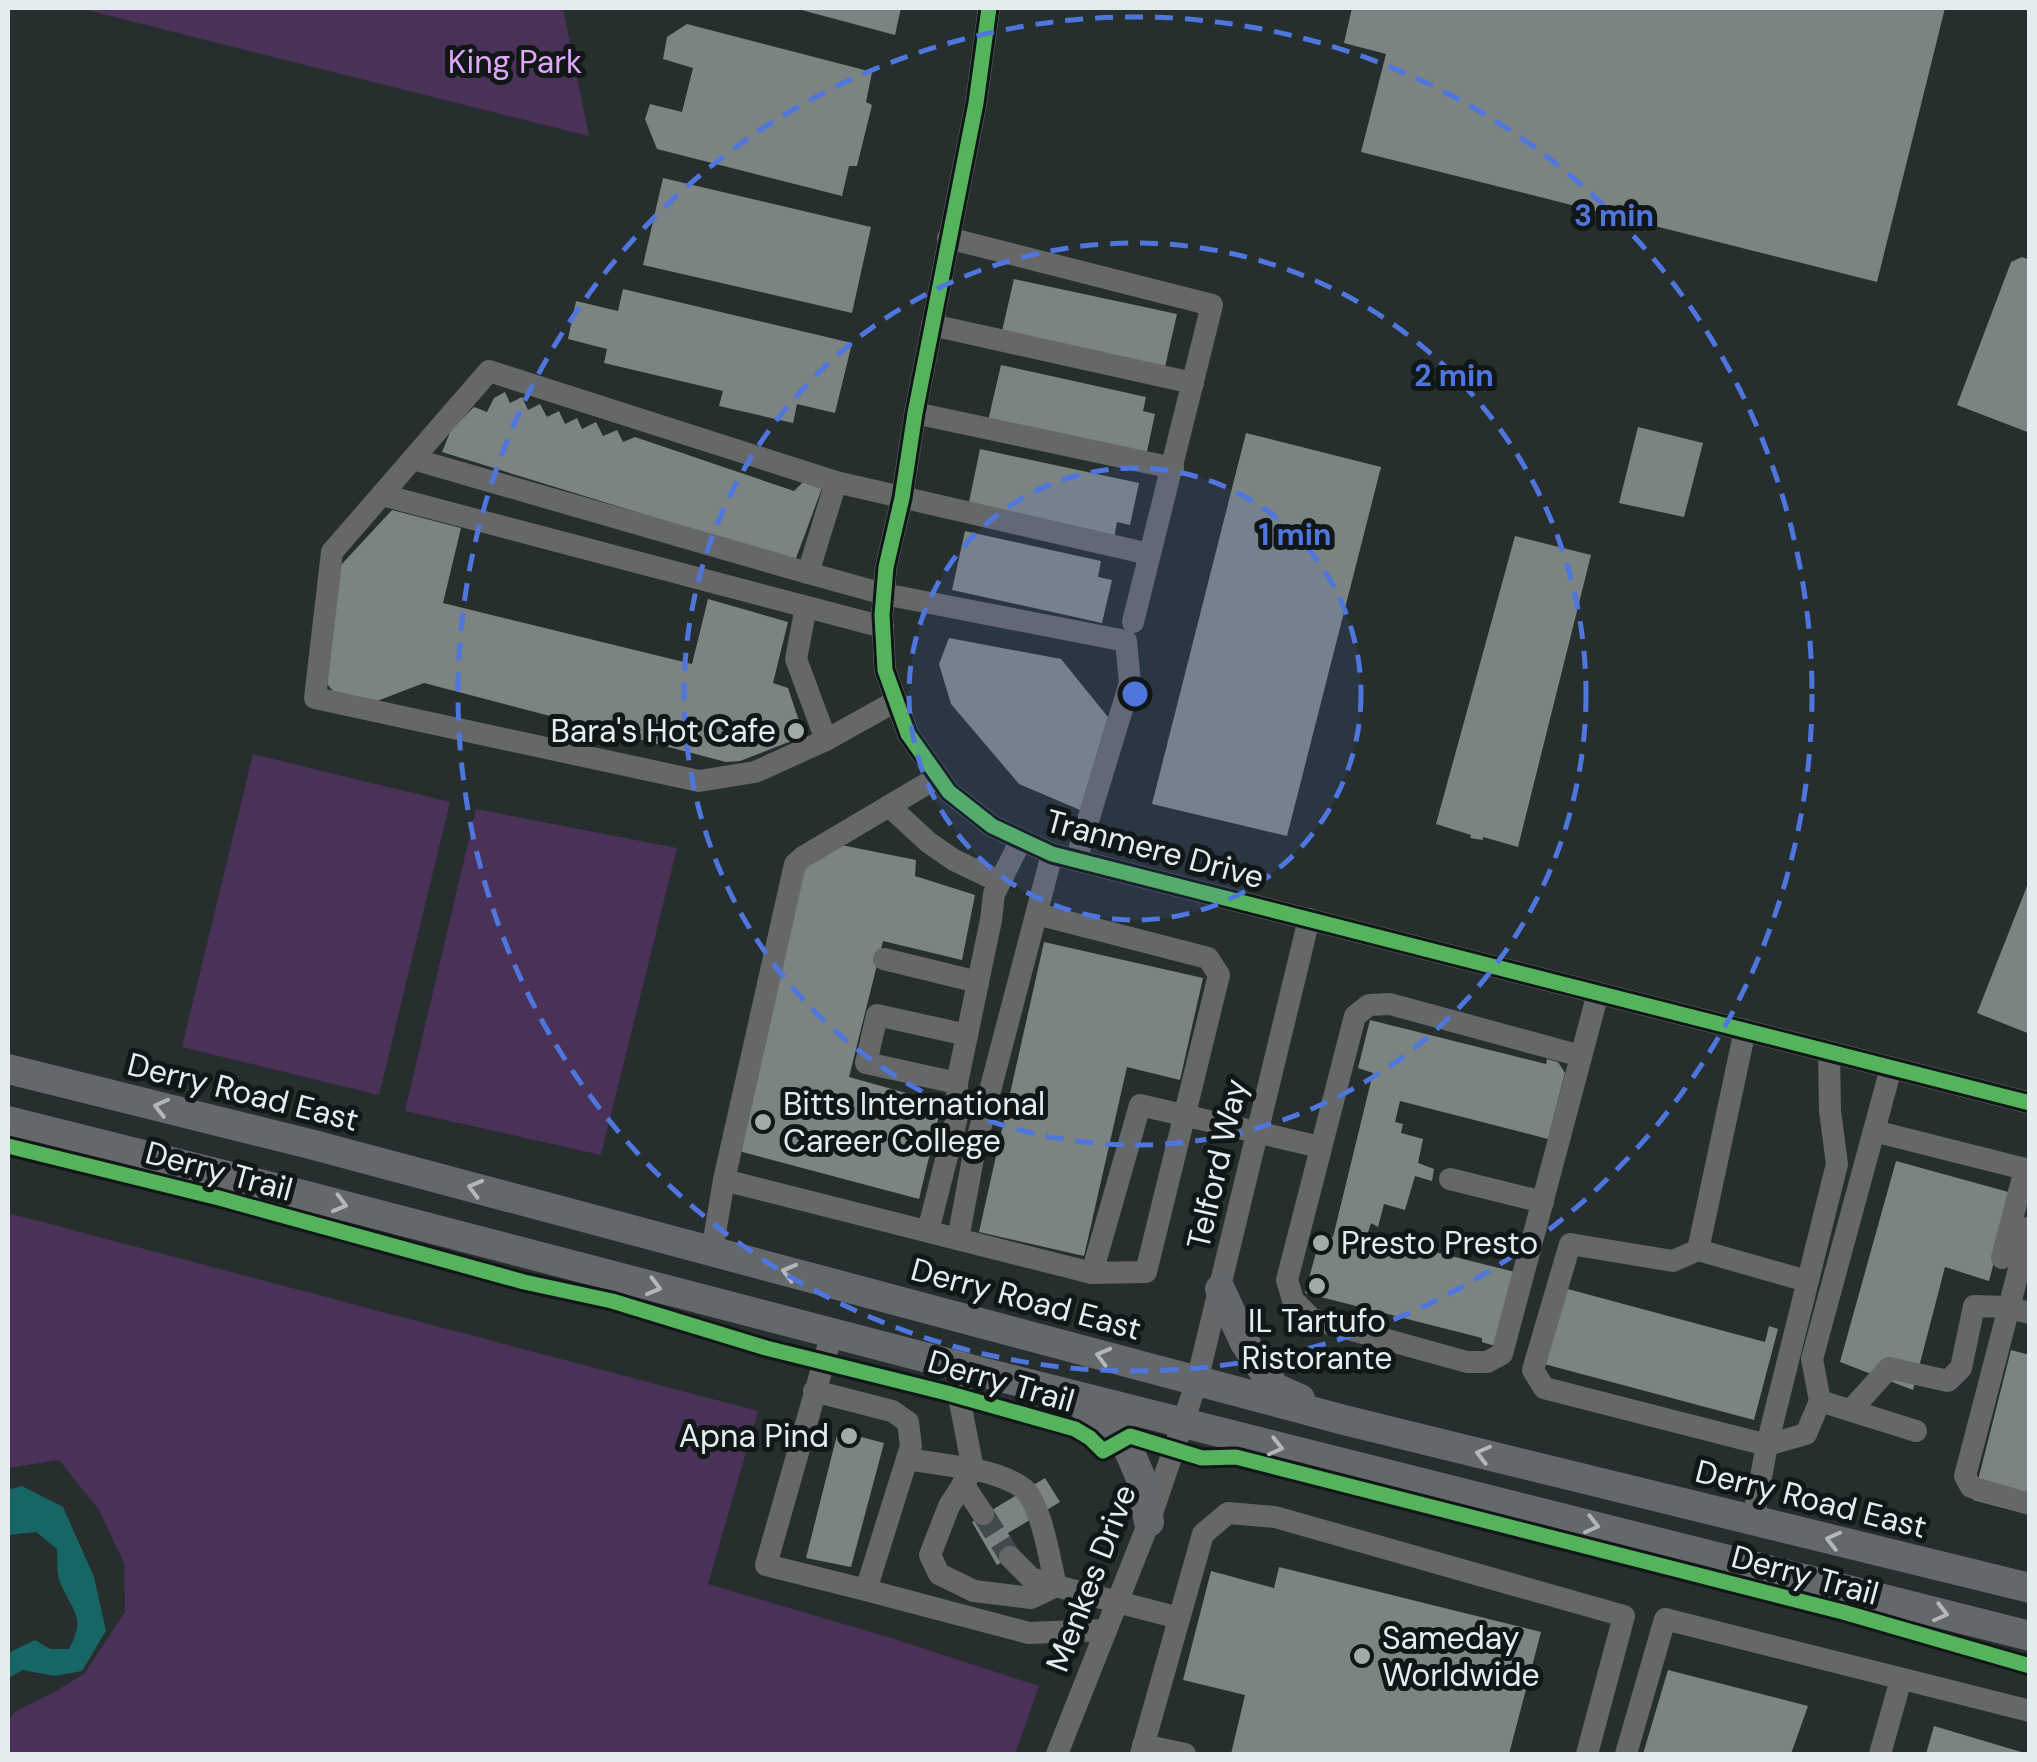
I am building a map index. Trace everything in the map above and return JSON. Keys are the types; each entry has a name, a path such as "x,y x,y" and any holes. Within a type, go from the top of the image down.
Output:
{"main road":[{"name":"Derry Road East","path":"8,1069 310,1144 1344,1420 2030,1588"},
{"path":"8,1121 964,1368 2030,1636"},
{"path":"299,1194 310,1144"},
{"path":"1220,1289 1244,1343 1276,1388 1344,1420"},
{"path":"1063,1392 1121,1432 1140,1476 1149,1522"}],"street":[{"name":"Tranmere Drive","path":"990,8 976,103 915,412 884,594 885,670 908,734 949,792 992,826 1052,854 2030,1103"},
{"path":"948,238 1212,305 1133,622"},
{"path":"932,325 1193,383"},
{"path":"896,701 826,740 755,772 699,782 315,698 332,552 489,371 836,482 1149,554"},
{"path":"915,412 1173,468"},
{"path":"412,459 884,594 1126,641 1130,683 1076,860"},
{"path":"808,573 836,482"},
{"path":"382,495 883,627"},
{"path":"806,607 796,659 826,740"},
{"path":"712,1251 724,1180 795,864 938,776"},
{"path":"889,806 954,860 1000,882"},
{"path":"928,1231 958,1113 956,1083 992,920 994,894 1021,840"},
{"path":"958,1239 975,1148 1052,854"},
{"path":"724,1180 1092,1272 1146,1272 1219,975 1208,958 1037,914"},
{"name":"Telford Way","path":"1182,1423 1220,1289 1308,919"},
{"path":"884,959 978,982"},
{"path":"1582,1056 1390,1004 1369,1005 1355,1016 1287,1280 1292,1300 1312,1319 1467,1362 1488,1362 1502,1354 1582,1056 1598,993"},
{"path":"956,1083 866,1062 877,1015 967,1035"},
{"path":"1698,1250 1745,1030"},
{"path":"1752,1520 1766,1445 1836,1164 1828,1052"},
{"path":"1807,1281 1698,1250 1672,1261 1570,1244 1534,1370 1544,1388 1766,1445 1806,1434 1820,1401 1812,1360 1890,1068"},
{"path":"1092,1272 1140,1105 1320,1147"},
{"path":"1874,1131 2027,1162 2002,1258"},
{"path":"1450,1179 1543,1202"},
{"path":"2030,1227 2020,1311 1965,1476 1971,1487 2030,1504"},
{"path":"1850,1410 1889,1368 1948,1381 1961,1368 1974,1306 2020,1311"},
{"path":"832,1333 766,1565 1029,1633 1106,1630"},
{"path":"964,1368 960,1397 968,1476 983,1514"},
{"path":"814,1391 892,1410 908,1422 911,1446 866,1590"},
{"path":"1820,1401 1916,1430"},
{"name":"Menkes Drive","path":"1057,1754 1149,1522 1182,1423"},
{"path":"907,1459 968,1476 991,1473 1024,1490 1039,1514 1056,1586"},
{"path":"968,1476 949,1506 930,1555 940,1574 974,1591 1031,1598 1056,1586"},
{"path":"1185,1754 1142,1750 1203,1534 1228,1513 1275,1517 1624,1616 1587,1754"},
{"path":"1010,1557 1031,1578 1180,1618"},
{"path":"1626,1754 1665,1619 2030,1712"},
{"path":"1880,1754 1901,1679"}],"green space":[{"name":"King Park","path":"79,8 563,8 589,136"},
{"path":"253,754 450,802 379,1095 182,1047"},
{"path":"476,809 677,848 601,1155 405,1111"},
{"path":"8,1213 758,1411 708,1584 1039,1686 1015,1754 8,1754 8,1722 15,1711 84,1674 125,1612 124,1563 99,1510 59,1460 8,1468"}],"water":[{"path":"22,1486 63,1507 94,1577 106,1631 82,1671 54,1676 23,1670 8,1678 8,1653 35,1640 50,1649 69,1649 77,1628 76,1614 59,1578 57,1549 36,1532 8,1535 8,1490"}],"building":[{"path":"794,8 901,8 895,35"},
{"path":"1352,8 1945,8 1877,282 1361,152 1386,54 1344,43"},
{"path":"687,24 872,72 866,102 872,105 857,166 849,166 842,196 657,149 645,119 650,104 682,112 693,68 663,59 667,37"},
{"path":"663,178 871,227 852,313 643,265"},
{"path":"2022,257 2030,260 2030,433 1957,405 2011,262"},
{"path":"1014,279 1177,314 1165,367 1002,331"},
{"path":"623,289 852,343 835,413 797,404 793,423 719,406 723,391 604,363 607,349 568,339 576,301 618,311"},
{"path":"1001,365 1146,397 1143,411 1155,414 1146,456 988,421"},
{"path":"505,392 510,403 522,397 528,410 540,404 547,417 559,411 565,424 577,418 582,429 596,422 603,436 617,430 623,442 635,437 794,491 804,481 822,488 795,561 442,452 451,430 474,407 487,412 494,398"},
{"path":"1638,427 1703,443 1684,517 1619,503"},
{"path":"1246,433 1381,467 1287,836 1152,804"},
{"path":"980,449 1139,483 1130,525 1117,522 1114,538 968,507"},
{"path":"392,510 461,528 443,603 692,664 708,599 788,622 773,683 788,688 804,736 740,761 726,762 424,683 377,701 333,691 327,684 341,565"},
{"path":"965,531 1101,561 1098,577 1112,580 1102,623 952,590"},
{"path":"1515,536 1591,555 1518,847 1483,837 1470,838 1471,835 1436,824"},
{"path":"949,638 1061,659 1108,717 1080,810 1019,784 951,704 939,664"},
{"path":"836,844 916,860 915,876 975,895 962,960 883,941 849,1077 942,1103 919,1199 735,1150 805,862"},
{"path":"2030,882 2030,1034 1977,1013"},
{"path":"1044,942 1203,978 1180,1080 1127,1067 1084,1256 979,1232"},
{"path":"1370,1020 1546,1064 1547,1059 1558,1062 1565,1073 1548,1139 1400,1101 1395,1122 1403,1124 1401,1133 1423,1139 1418,1163 1434,1169 1432,1181 1415,1176 1405,1210 1384,1204 1378,1227 1371,1223 1367,1235 1515,1272 1495,1346 1482,1342 1482,1338 1305,1293 1321,1234 1333,1237 1373,1073 1358,1068"},
{"path":"1896,1161 2012,1193 1989,1281 1945,1267 1913,1390 1840,1362"},
{"path":"1564,1288 1765,1342 1769,1326 1778,1329 1754,1420 1544,1364"},
{"path":"2011,1350 2030,1355 2030,1501 2026,1514 1973,1500"},
{"path":"838,1431 884,1443 851,1567 806,1558"},
{"path":"1045,1478 1060,1502 1008,1533 1019,1552 997,1565 972,1522"},
{"name":"Sameday Worldwide","path":"1279,1567 1541,1632 1509,1754 1231,1754 1245,1695 1183,1680 1211,1571 1274,1588"},
{"path":"1668,1670 1808,1706 1791,1754 1643,1754"},
{"path":"1934,1726 2028,1754 1926,1754"}],"tunnel":[{"path":"983,1514 1010,1557"}],"cycle path":[{"path":"989,8 976,103 886,567 882,615 885,670 908,734 949,792 992,826 1052,854 2030,1103"},
{"name":"Derry Trail","path":"8,1146 219,1198 524,1282 612,1301 766,1348 947,1393 1075,1429 1103,1451 1130,1436 1202,1458 1236,1457 1843,1612 2030,1666"}],"place":[{"name":"Bara's Hot Cafe","path":"796,731"},
{"name":"Bitts International Career College","path":"763,1122"},
{"name":"Presto Presto","path":"1321,1243"},
{"name":"IL Tartufo Ristorante","path":"1317,1286"},
{"name":"Apna Pind","path":"849,1436"},
{"name":"Sameday Worldwide","path":"1362,1656"}]}
